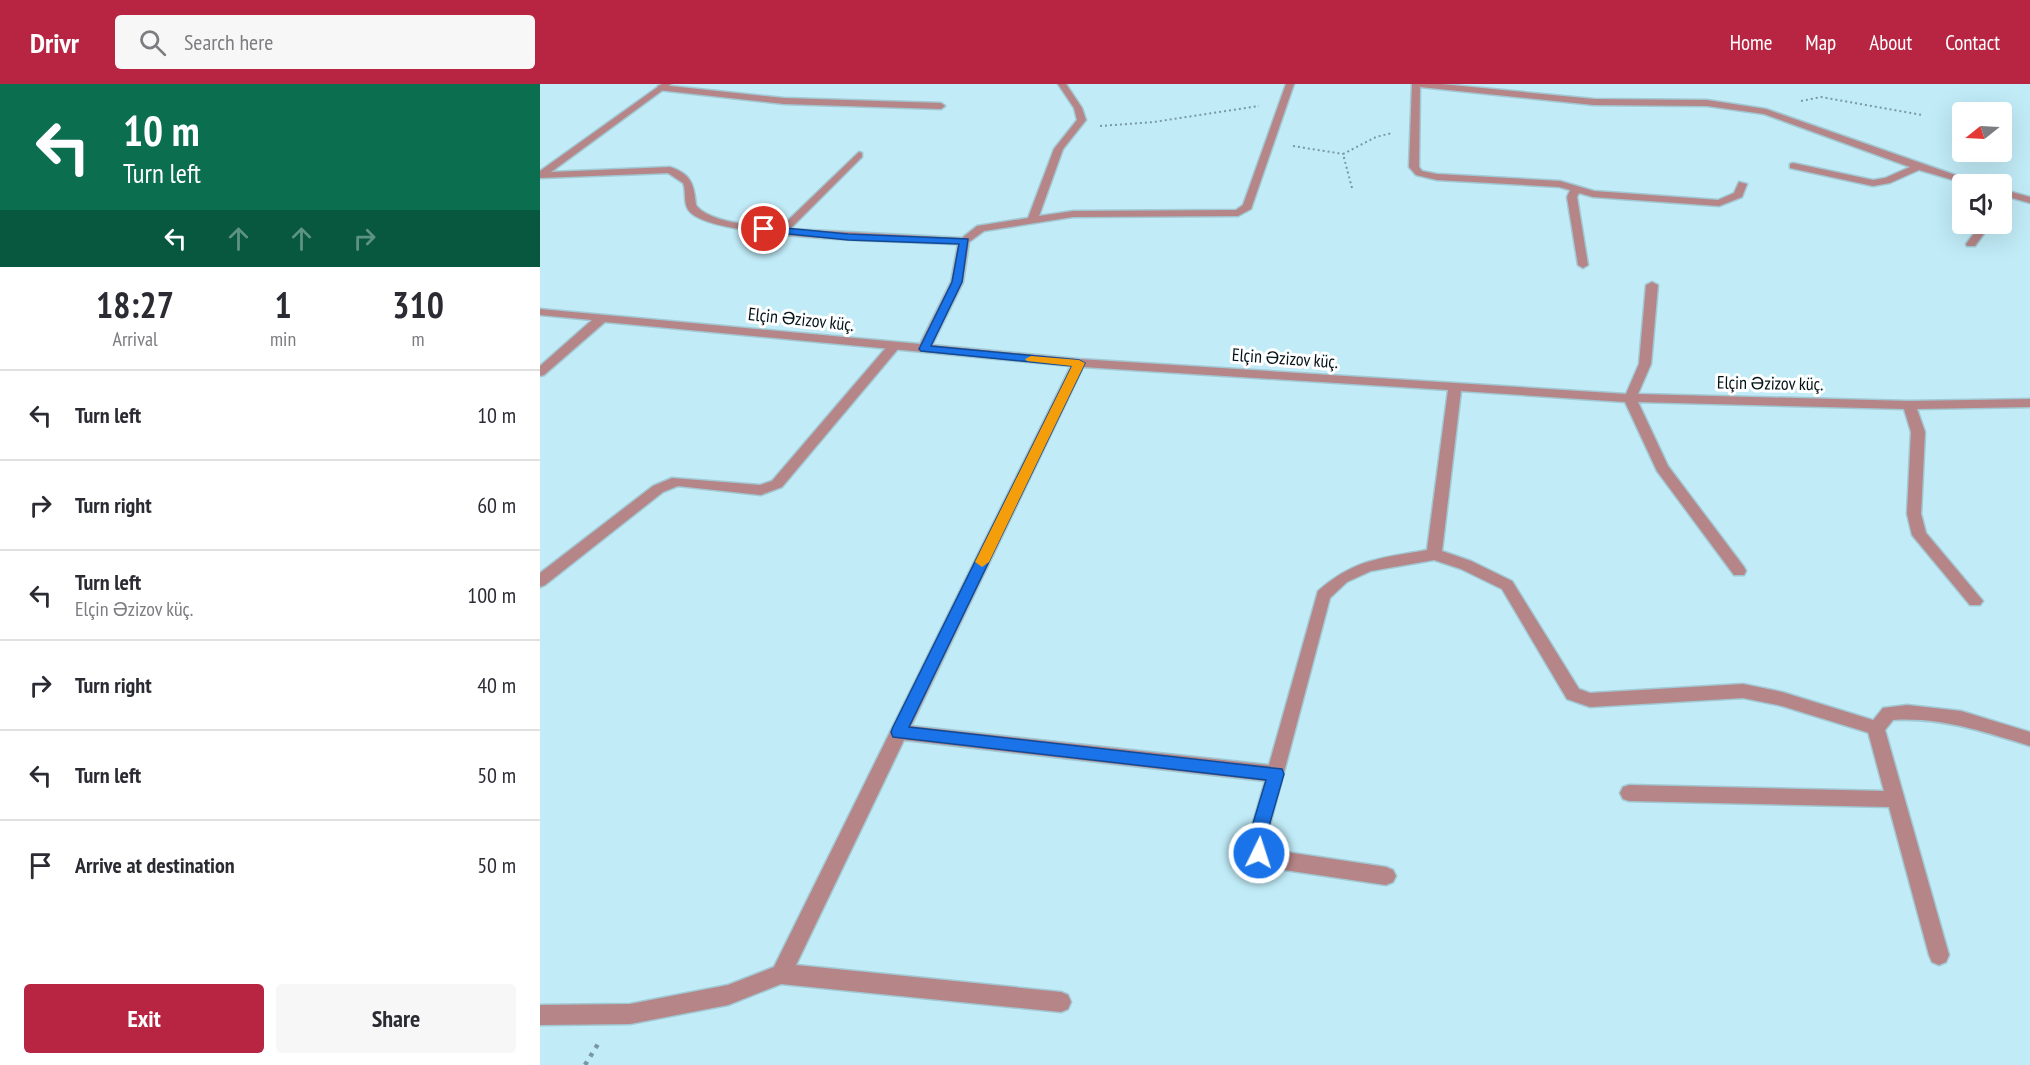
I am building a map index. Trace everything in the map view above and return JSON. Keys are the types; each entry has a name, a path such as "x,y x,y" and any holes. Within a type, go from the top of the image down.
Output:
{"street":[{"path":"1032,220 1059,149 1082,120 1078,108 1062,84"},
{"path":"540,175 670,171 685,176 691,184 690,205 697,213 745,227 848,237 964,241 981,228 1073,214 1239,213 1247,207 1290,84"},
{"path":"1742,184 1738,195 1719,203 1593,194 1560,184 1437,177 1419,173 1414,167 1416,84 1594,102 1707,103 1767,112 1918,167 1952,177"},
{"path":"540,175 664,86 784,100 941,106"},
{"path":"782,231 859,155"},
{"path":"1793,166 1873,183 1887,181 1918,167"},
{"path":"1576,189 1572,198 1583,265"},
{"path":"2012,197 2030,200"},
{"path":"1971,244 1978,234"},
{"path":"924,349 957,282 964,241"},
{"path":"1652,285 1645,364 1630,398 1662,468 1739,572"},
{"name":"Elçin Əzizov küç.","path":"540,312 1079,363 1630,398 1909,405 2030,403"},
{"path":"540,372 602,318"},
{"path":"540,582 658,489 678,481 761,490 777,484 894,346"},
{"path":"781,974 1079,363"},
{"path":"1434,554 1455,387"},
{"path":"1909,405 1918,432 1914,514 1919,535 1975,601"},
{"path":"1386,876 1271,859 1259,853 1257,840 1323,596 1342,578 1368,566 1434,554 1466,565 1507,585 1573,694 1590,700 1743,692 1782,699 1876,728"},
{"path":"1876,728 1889,713 1914,710 1974,721 2030,739"},
{"path":"1876,728 1939,955"},
{"path":"898,732 1276,774"},
{"path":"1629,793 1896,800"},
{"path":"540,1015 630,1014 728,995 781,974 1061,1002"}],"path":[{"path":"1767,112 1821,98 1922,115"},
{"path":"1076,127 1143,123 1284,102"},
{"path":"1270,142 1343,154 1376,137 1415,127"},
{"path":"1343,154 1352,188"}],"slow traffic":[{"path":"982,562 1079,363 1031,359"}],"route":[{"path":"764,229 848,237 964,241 957,282 924,349 1079,363 898,732 1276,774 1257,840 1259,853"}]}
